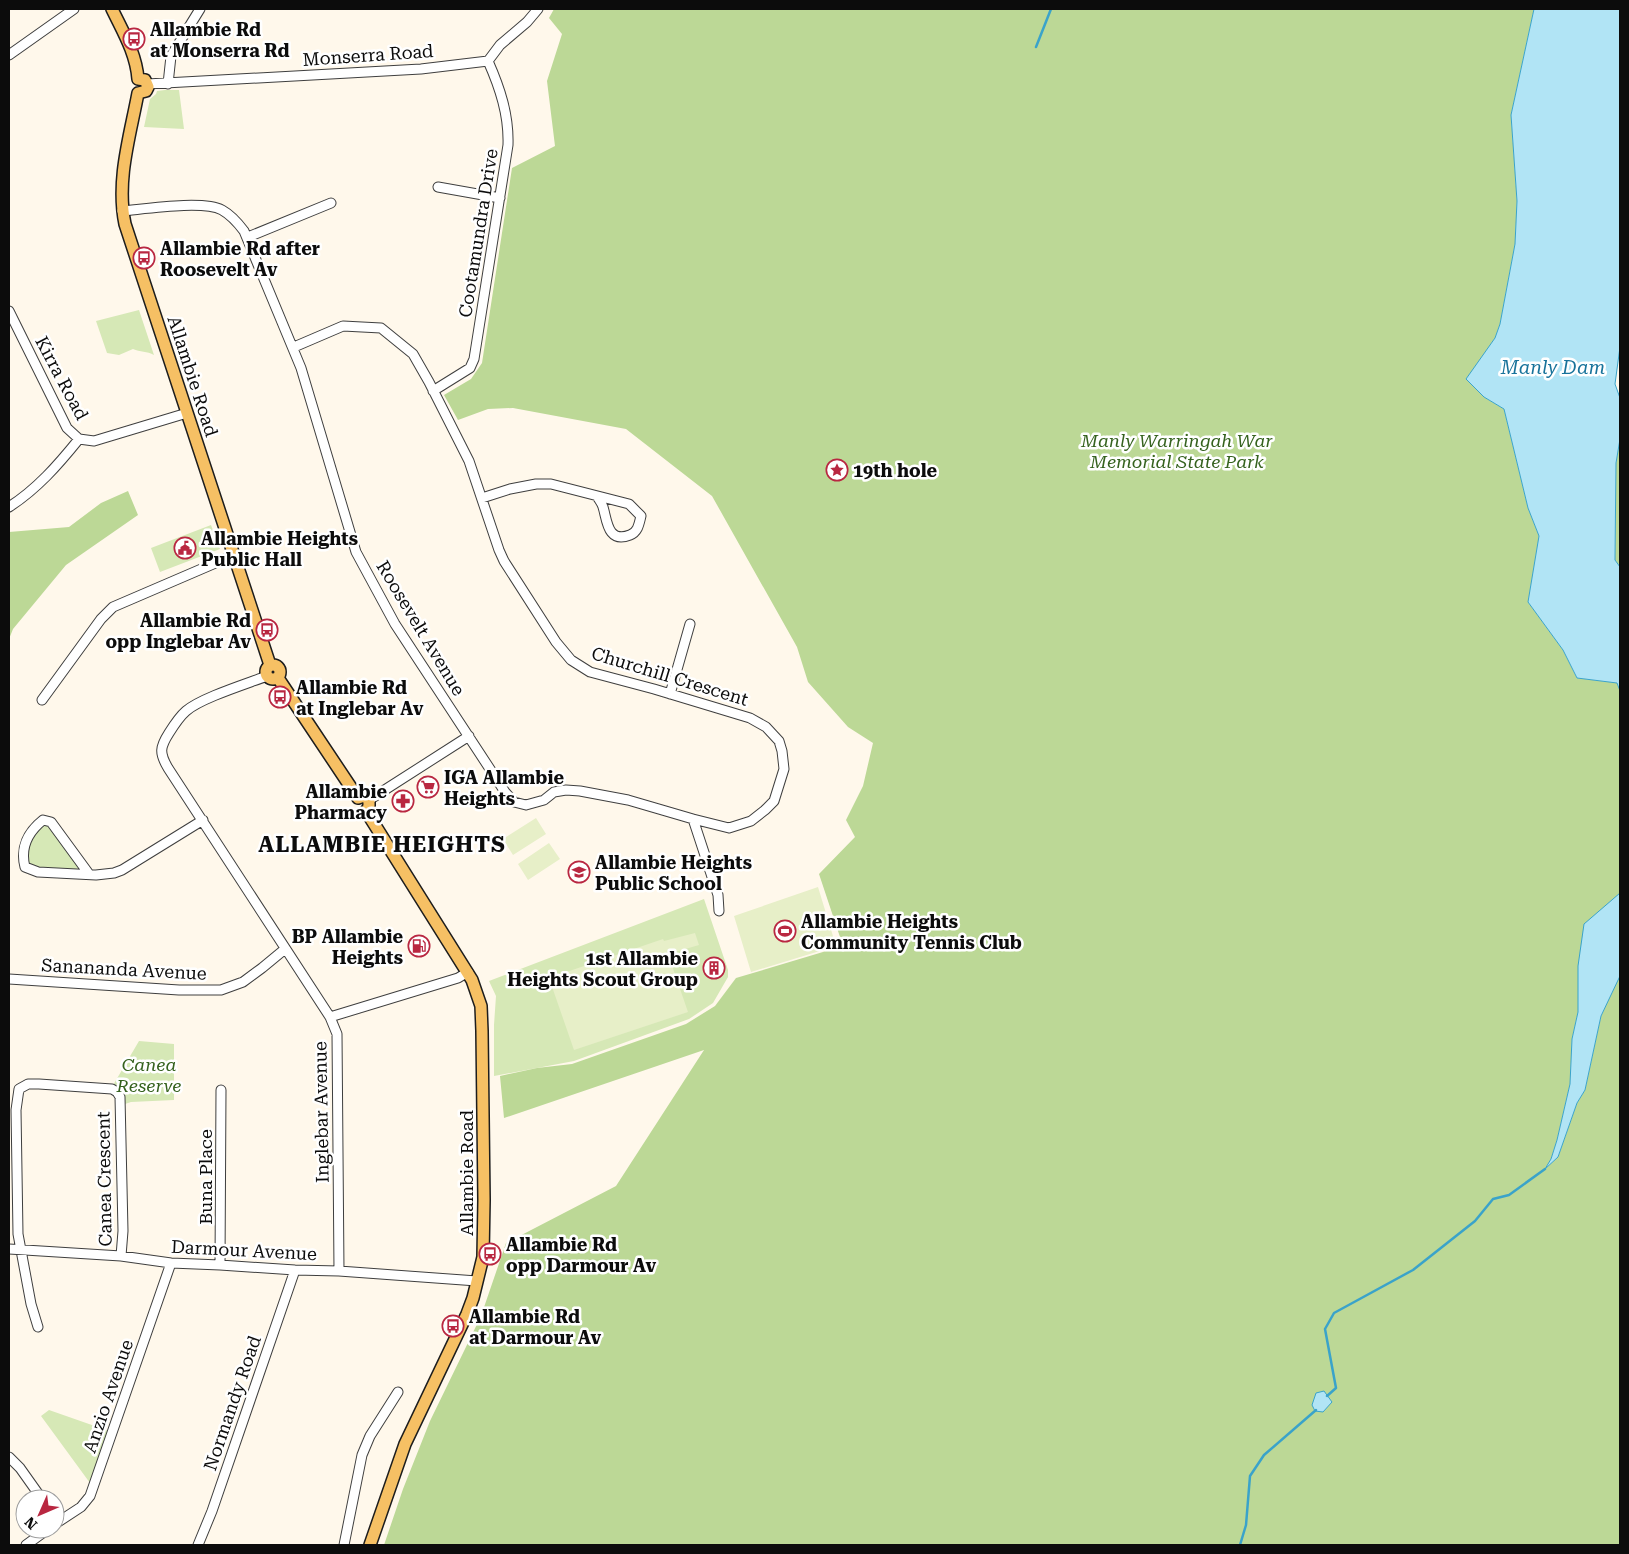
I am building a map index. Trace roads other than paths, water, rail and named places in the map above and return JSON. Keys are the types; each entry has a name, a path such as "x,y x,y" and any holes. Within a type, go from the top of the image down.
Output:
{"main road":[{"path":"112,9 128,42 143,81"},
{"name":"Allambie Road","path":"143,81 146,91 138,93 122,178 122,211 272,673 364,803 468,972 478,993 481,1010 483,1257 467,1314 405,1444 370,1545"}],"street":[{"path":"9,56 74,9"},
{"path":"168,84 171,56 200,9"},
{"path":"488,61 500,45 527,22 538,9"},
{"name":"Monserra Road","path":"143,81 168,84 421,69 488,61"},
{"name":"Cootamundra Drive","path":"433,391 470,368 474,359 508,145 508,129 498,85 488,61"},
{"path":"438,187 500,198"},
{"path":"248,238 331,203"},
{"name":"Roosevelt Avenue","path":"122,211 200,205 214,207 231,216 244,231 294,347 325,444 356,552 395,624 504,792 514,802 526,805 544,800 554,792 580,790 628,800 693,819"},
{"name":"Kirra Road","path":"9,312 67,428 79,439 94,440 187,413"},
{"name":"Churchill Crescent","path":"294,347 342,326 381,328 413,354 470,460 504,561 556,642 571,660 590,672 750,718 766,727 778,741 782,751 784,770 774,801 751,821 729,828 693,819"},
{"path":"9,507 41,482 79,439"},
{"path":"482,498 510,489 536,484 551,484 629,504 641,516 639,528 626,537 616,536 609,531 605,523 602,505 597,496"},
{"path":"42,700 101,619 113,607 234,555"},
{"path":"670,694 690,624"},
{"name":"Inglebar Avenue","path":"272,673 187,710 175,723 161,749 162,759 330,1017 337,1034 339,1271"},
{"path":"364,803 469,736"},
{"path":"693,819 718,894 720,911"},
{"path":"89,874 51,822 43,820 36,825 24,847 23,860 26,867 38,872 105,875 122,870 203,820"},
{"name":"Sanananda Avenue","path":"9,979 179,990 221,990 243,982 285,949"},
{"path":"330,1017 458,978 468,972"},
{"name":"Canea Crescent","path":"20,1249 18,1234 16,1110 19,1089 28,1084 112,1089 120,1097 123,1231 121,1256"},
{"name":"Buna Place","path":"220,1265 221,1090"},
{"name":"Darmour Avenue","path":"9,1249 121,1256 171,1263 339,1271 477,1281"},
{"path":"20,1249 31,1304 38,1327"},
{"name":"Anzio Avenue","path":"65,1516 81,1507 90,1496 171,1263"},
{"name":"Normandy Road","path":"198,1545 295,1270"},
{"path":"344,1545 362,1455 366,1444 398,1392"},
{"path":"9,1458 20,1468 35,1489"}],"water":[{"name":"Manly Dam","path":"1534,9 1620,9 1620,347 1615,384 1620,398 1620,439 1616,463 1615,560 1620,567 1620,691 1617,683 1577,678 1563,650 1528,602 1539,536 1528,508 1504,409 1484,397 1466,379 1495,338 1500,324 1515,244 1517,201 1511,115"},
{"path":"1620,893 1620,976 1601,1016 1585,1090 1577,1103 1558,1157 1545,1169 1551,1159 1557,1140 1570,1084 1572,1039 1578,1012 1578,966 1584,924"},
{"path":"1324,1391 1332,1402 1323,1412 1315,1411 1312,1405 1316,1393"}],"waterway":[{"path":"1036,47 1051,9"},
{"path":"1327,1396 1336,1388 1325,1329 1334,1313 1413,1270 1475,1221 1493,1199 1509,1195 1545,1169"},
{"path":"1240,1545 1246,1525 1250,1476 1264,1455 1316,1410"}],"place":[{"name":"Allambie Rd at Monserra Rd","path":"134,39"},
{"name":"Allambie Rd after Roosevelt Av","path":"144,258"},
{"name":"19th hole","path":"837,470"},
{"name":"Allambie Heights Public Hall","path":"185,548"},
{"name":"Allambie Rd opp Inglebar Av","path":"267,630"},
{"name":"Allambie Rd at Inglebar Av","path":"280,697"},
{"name":"IGA Allambie Heights","path":"428,787"},
{"name":"Allambie Pharmacy","path":"403,801"},
{"name":"Allambie Heights Public School","path":"579,872"},
{"name":"Allambie Heights Community Tennis Club","path":"785,931"},
{"name":"BP Allambie Heights","path":"419,946"},
{"name":"1st Allambie Heights Scout Group","path":"714,968"},
{"name":"Allambie Rd opp Darmour Av","path":"490,1254"},
{"name":"Allambie Rd at Darmour Av","path":"453,1326"}],"district":[{"name":"ALLAMBIE HEIGHTS","path":"382,844"}],"park label":[{"name":"Manly Warringah War Memorial State Park","path":"1177,450"},
{"name":"Canea Reserve","path":"149,1074"}]}
